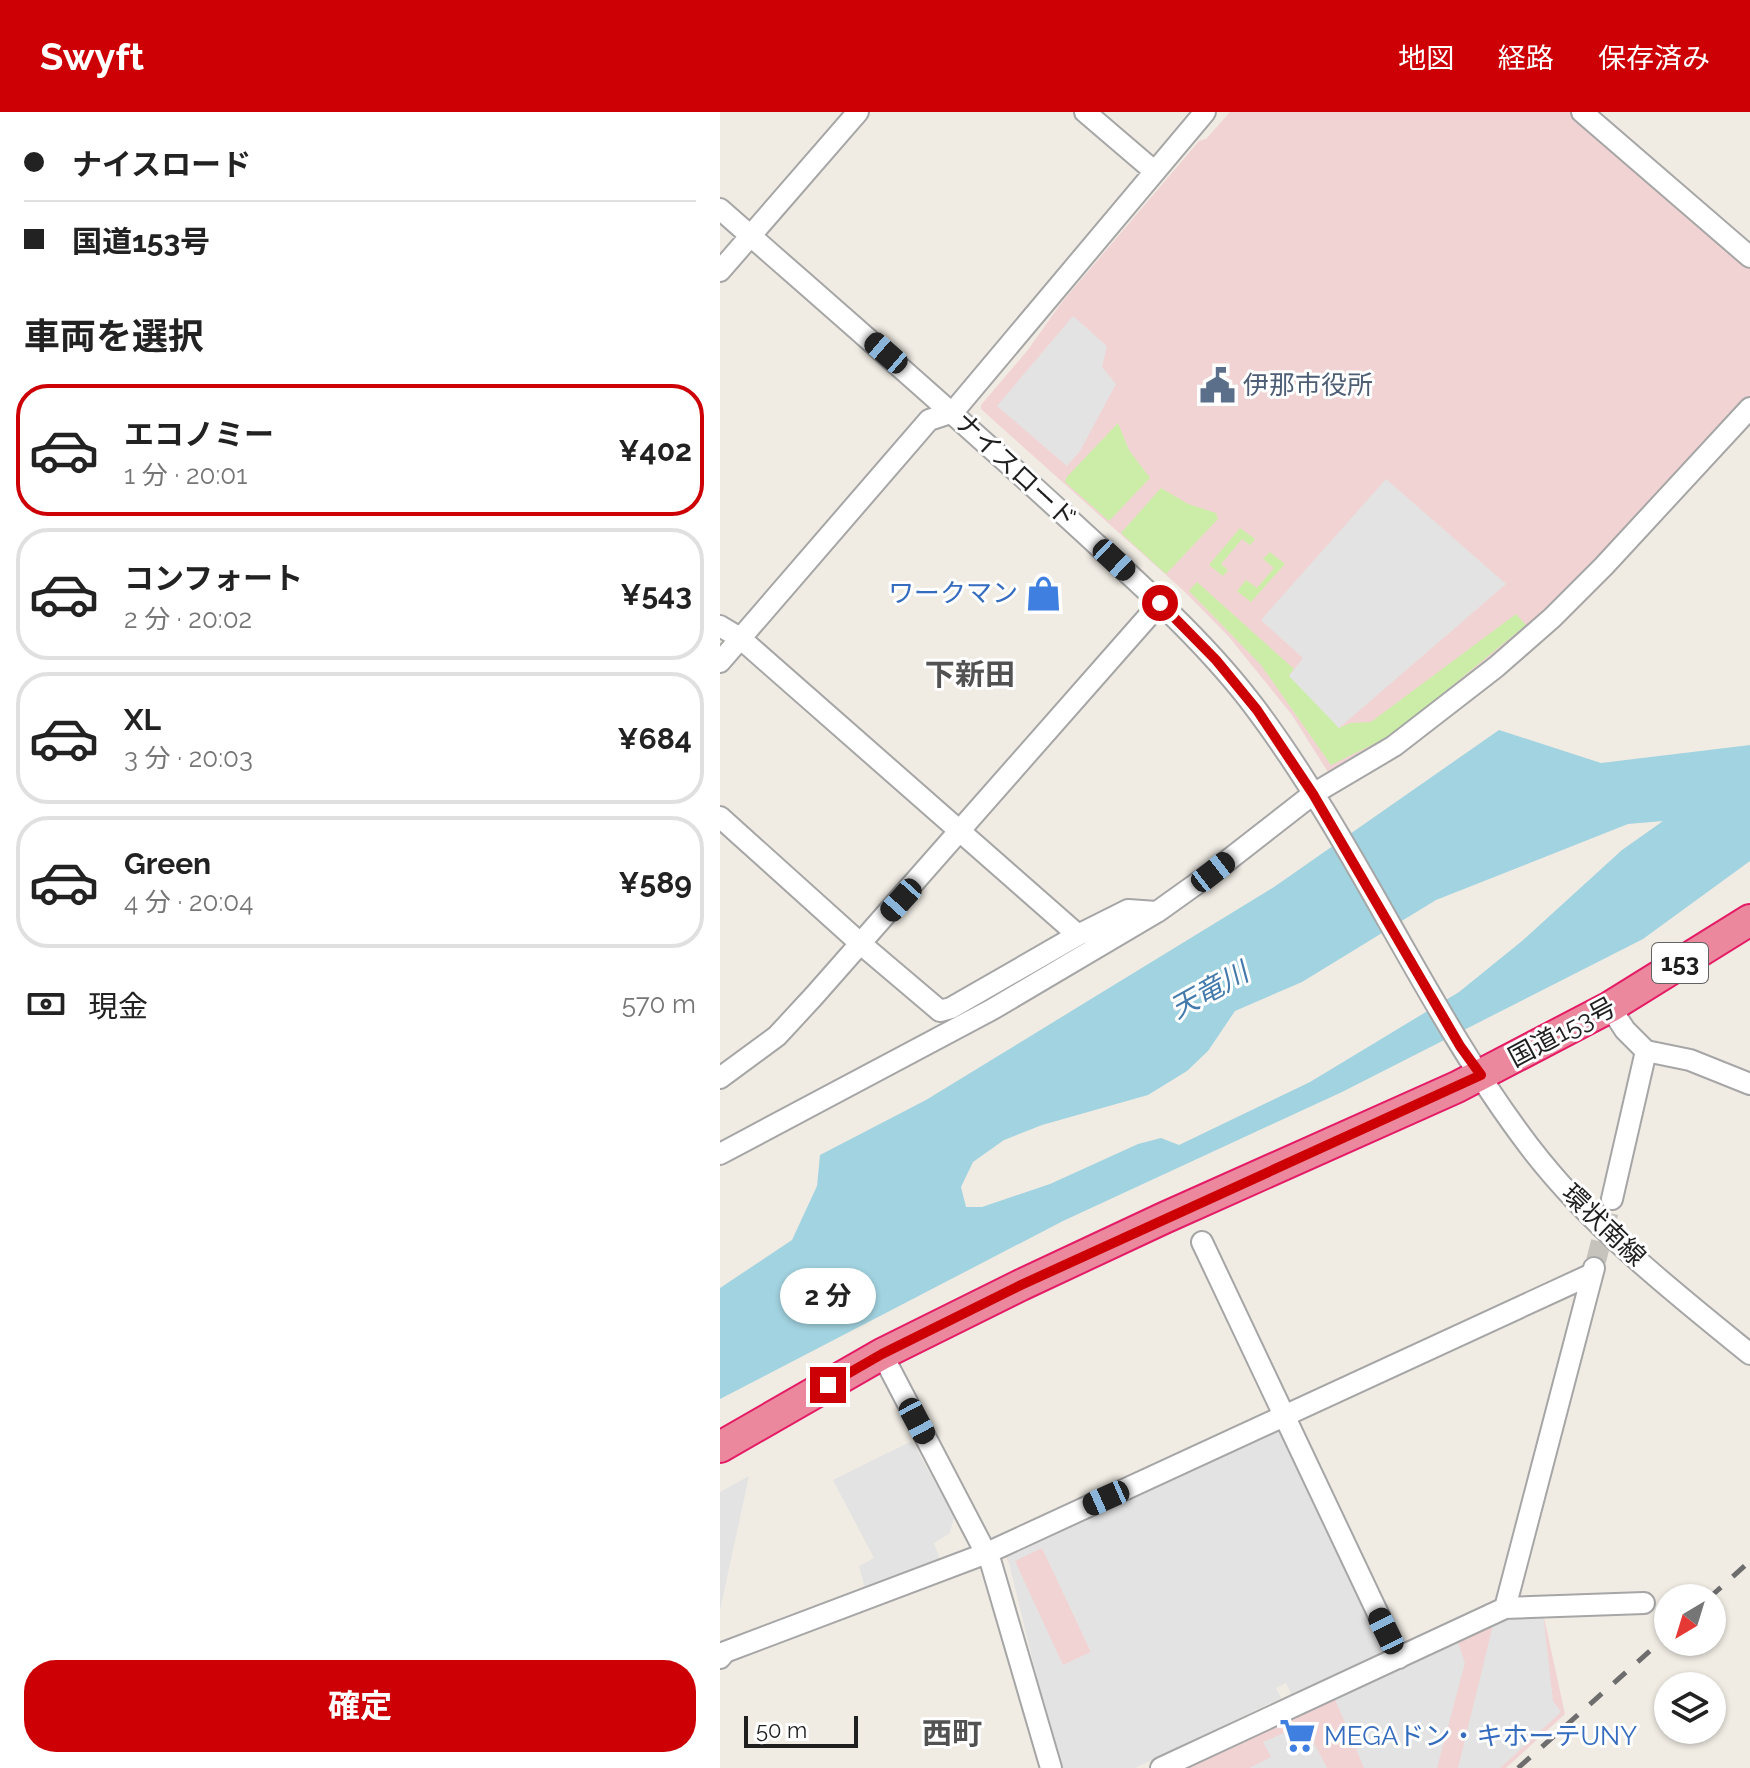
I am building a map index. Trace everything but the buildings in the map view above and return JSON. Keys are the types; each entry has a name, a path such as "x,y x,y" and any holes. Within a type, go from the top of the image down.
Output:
{"highway":[{"name":"国道153号","path":"720,1447 882,1354 1164,1218 1481,1075 1610,1007 1750,920"}],"street":[{"path":"720,271 858,112"},
{"path":"1085,112 1154,171"},
{"path":"720,662 929,420 953,412 1205,112"},
{"path":"1586,113 1750,257"},
{"name":"ナイスロード","path":"720,209 953,412 1160,603 1216,660 1257,710 1316,799 1460,1046 1481,1075"},
{"path":"720,1154 991,1010 1157,912 1394,746 1496,667 1552,618 1615,555 1750,408"},
{"path":"720,1078 777,1036 961,833 1160,603"},
{"path":"720,626 740,638 1078,935"},
{"path":"720,817 940,1011 951,1008 1128,910 1157,912"},
{"path":"1610,1007 1625,1030 1646,1051 1690,1060 1750,1084"},
{"path":"1612,1199 1646,1051"},
{"name":"環状南線","path":"1481,1075 1531,1148 1591,1217 1681,1298 1750,1354"},
{"path":"1202,1242 1399,1658"},
{"path":"720,1658 725,1652 987,1553 1284,1417 1594,1268 1505,1608"},
{"path":"882,1354 987,1553 1051,1768"},
{"path":"1161,1768 1505,1608 1644,1603"}],"shaded area":[{"path":"1230,112 1571,112 1750,267 1750,397 1531,628 1391,741 1331,777 1292,715 1229,637 1185,592 981,409 981,405 1027,351 1062,302 1199,141 1206,139"},
{"path":"1073,316 1107,346 1102,367 1116,384 1080,451 1067,466 997,406"},
{"path":"1386,479 1506,584 1339,728 1289,676 1303,658 1261,620"},
{"path":"1282,1423 1388,1650 1291,1694 1286,1683 1276,1688 1281,1698 1135,1768 1059,1768 1008,1559 1003,1551","holes":["1042,1548 1091,1652 1063,1665 1015,1561"]},
{"path":"912,1441 954,1517 950,1533 934,1543 941,1562 866,1592 859,1566 874,1558 833,1480"},
{"path":"749,1476 720,1610 720,1492"},
{"path":"1037,1536 1091,1652 1062,1666 1003,1551"},
{"path":"1510,1613 1543,1613 1565,1714 1506,1768 1186,1768"},
{"path":"1510,1613 1543,1613 1553,1701 1561,1712 1500,1768 1458,1768 1494,1621"},
{"path":"1457,1639 1465,1663 1437,1768 1364,1768 1334,1697"},
{"path":"1304,1724 1327,1768 1249,1768 1271,1757 1263,1742"}],"green space":[{"path":"1118,423 1129,450 1150,478 1109,521 1065,482"},
{"path":"1161,488 1188,504 1216,513 1218,519 1166,574 1121,533"},
{"path":"1240,528 1255,539 1250,545 1242,539 1221,564 1228,570 1223,576 1209,565"},
{"path":"1270,552 1285,564 1251,602 1237,591 1246,580 1257,588 1274,568 1263,559"},
{"path":"1197,582 1294,669 1289,675 1339,728 1351,723 1371,722 1516,614 1526,625 1392,735 1331,765 1261,665 1189,591"}],"water":[{"name":"天竜川","path":"1499,730 1601,763 1750,745 1750,861 1643,939 1342,1092 1063,1221 720,1399 720,1288 792,1240 817,1186 820,1155 926,1100 1274,887","holes":["1663,821 1622,850 1522,941 1459,992 1310,1082 1179,1145 1161,1138 1138,1144 1050,1184 982,1207 966,1207 961,1187 973,1162 1004,1140 1042,1125 1148,1095 1187,1071 1208,1051 1235,1011 1302,982 1436,900 1628,824"]}],"tunnel":[{"path":"1596,1261 1612,1199"}],"railway":[{"path":"1725,1584 1750,1561"},
{"path":"1518,1768 1654,1647"}],"place":[{"name":"伊那市役所","path":"1217,385"},
{"name":"ワークマン","path":"1044,593"},
{"name":"MEGAドン・キホーテUNY","path":"1298,1736"}],"district":[{"name":"下新田","path":"970,675"},
{"name":"西町","path":"952,1734"}],"route":[{"path":"828,1385 882,1354 1021,1285 1481,1075 1460,1046 1313,794 1257,710 1216,660 1160,603"}]}
